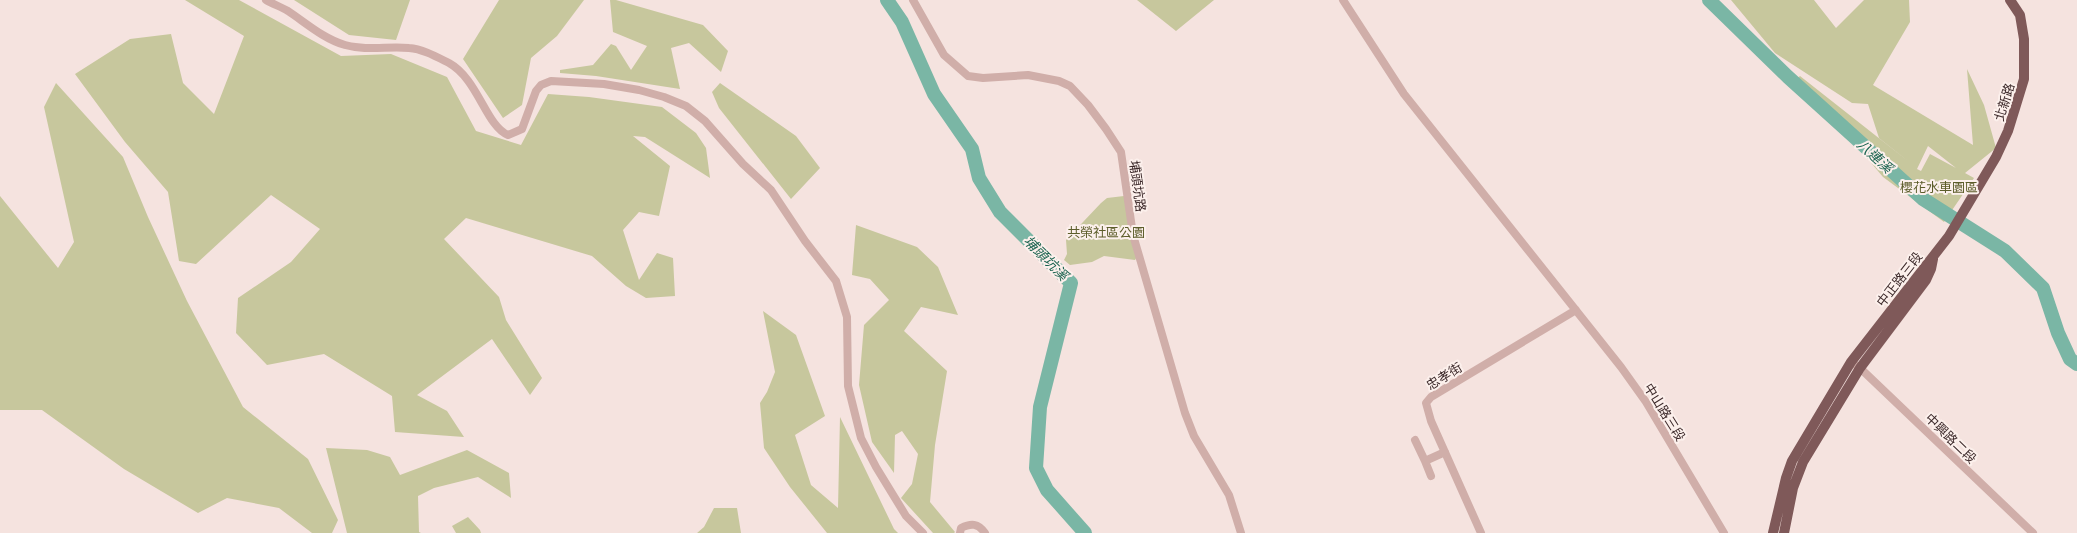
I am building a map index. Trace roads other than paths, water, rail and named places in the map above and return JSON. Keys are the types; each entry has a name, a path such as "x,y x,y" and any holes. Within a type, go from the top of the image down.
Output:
{"main road":[{"name":"北新路","path":"1933,257 1952,231 1996,156 2008,131 2024,79 2024,30 2020,15 2010,0"},
{"name":"中正路三段","path":"1773,533 1792,461 1851,362 1933,257"},
{"name":"中正路三段","path":"1784,533 1793,488 1803,462 1860,368 1926,280 1931,269 1933,257"}],"street":[{"path":"266,0 286,10 337,43 358,48 410,48 425,52 449,63 461,71 469,81 496,125 502,133 508,135 522,129 536,91 541,85 551,81 604,84 639,90 664,97 686,106 704,121 743,164 770,190 805,241 836,281 847,318 848,386 861,438 876,467 906,516 923,533"},
{"name":"埔頭坑路","path":"913,0 944,55 968,76 983,78 1002,75 1028,75 1059,80 1070,86 1088,105 1121,152 1133,235 1180,398 1194,436 1229,495 1241,533"},
{"name":"中山路三段","path":"1343,0 1404,94 1621,367 1646,402 1724,533"},
{"name":"忠孝街","path":"1480,533 1445,452 1426,403 1458,381 1576,310"},
{"name":"中興路二段","path":"1851,362 1860,368 2032,533"},
{"path":"1415,440 1431,476"},
{"path":"1425,461 1445,452"},
{"path":"960,533 961,528 969,524 977,525 985,533"}],"waterway":[{"name":"埔頭坑溪","path":"887,0 902,22 934,94 972,149 979,178 1000,212 1071,283 1040,407 1036,468 1047,490 1085,533"},
{"name":"八連溪","path":"1709,0 1788,77 1923,199 2005,251 2043,288 2058,333 2070,359 2077,364"}],"park label":[{"name":"櫻花水車園區","path":"1939,187"},
{"name":"共榮社區公園","path":"1106,232"}]}
